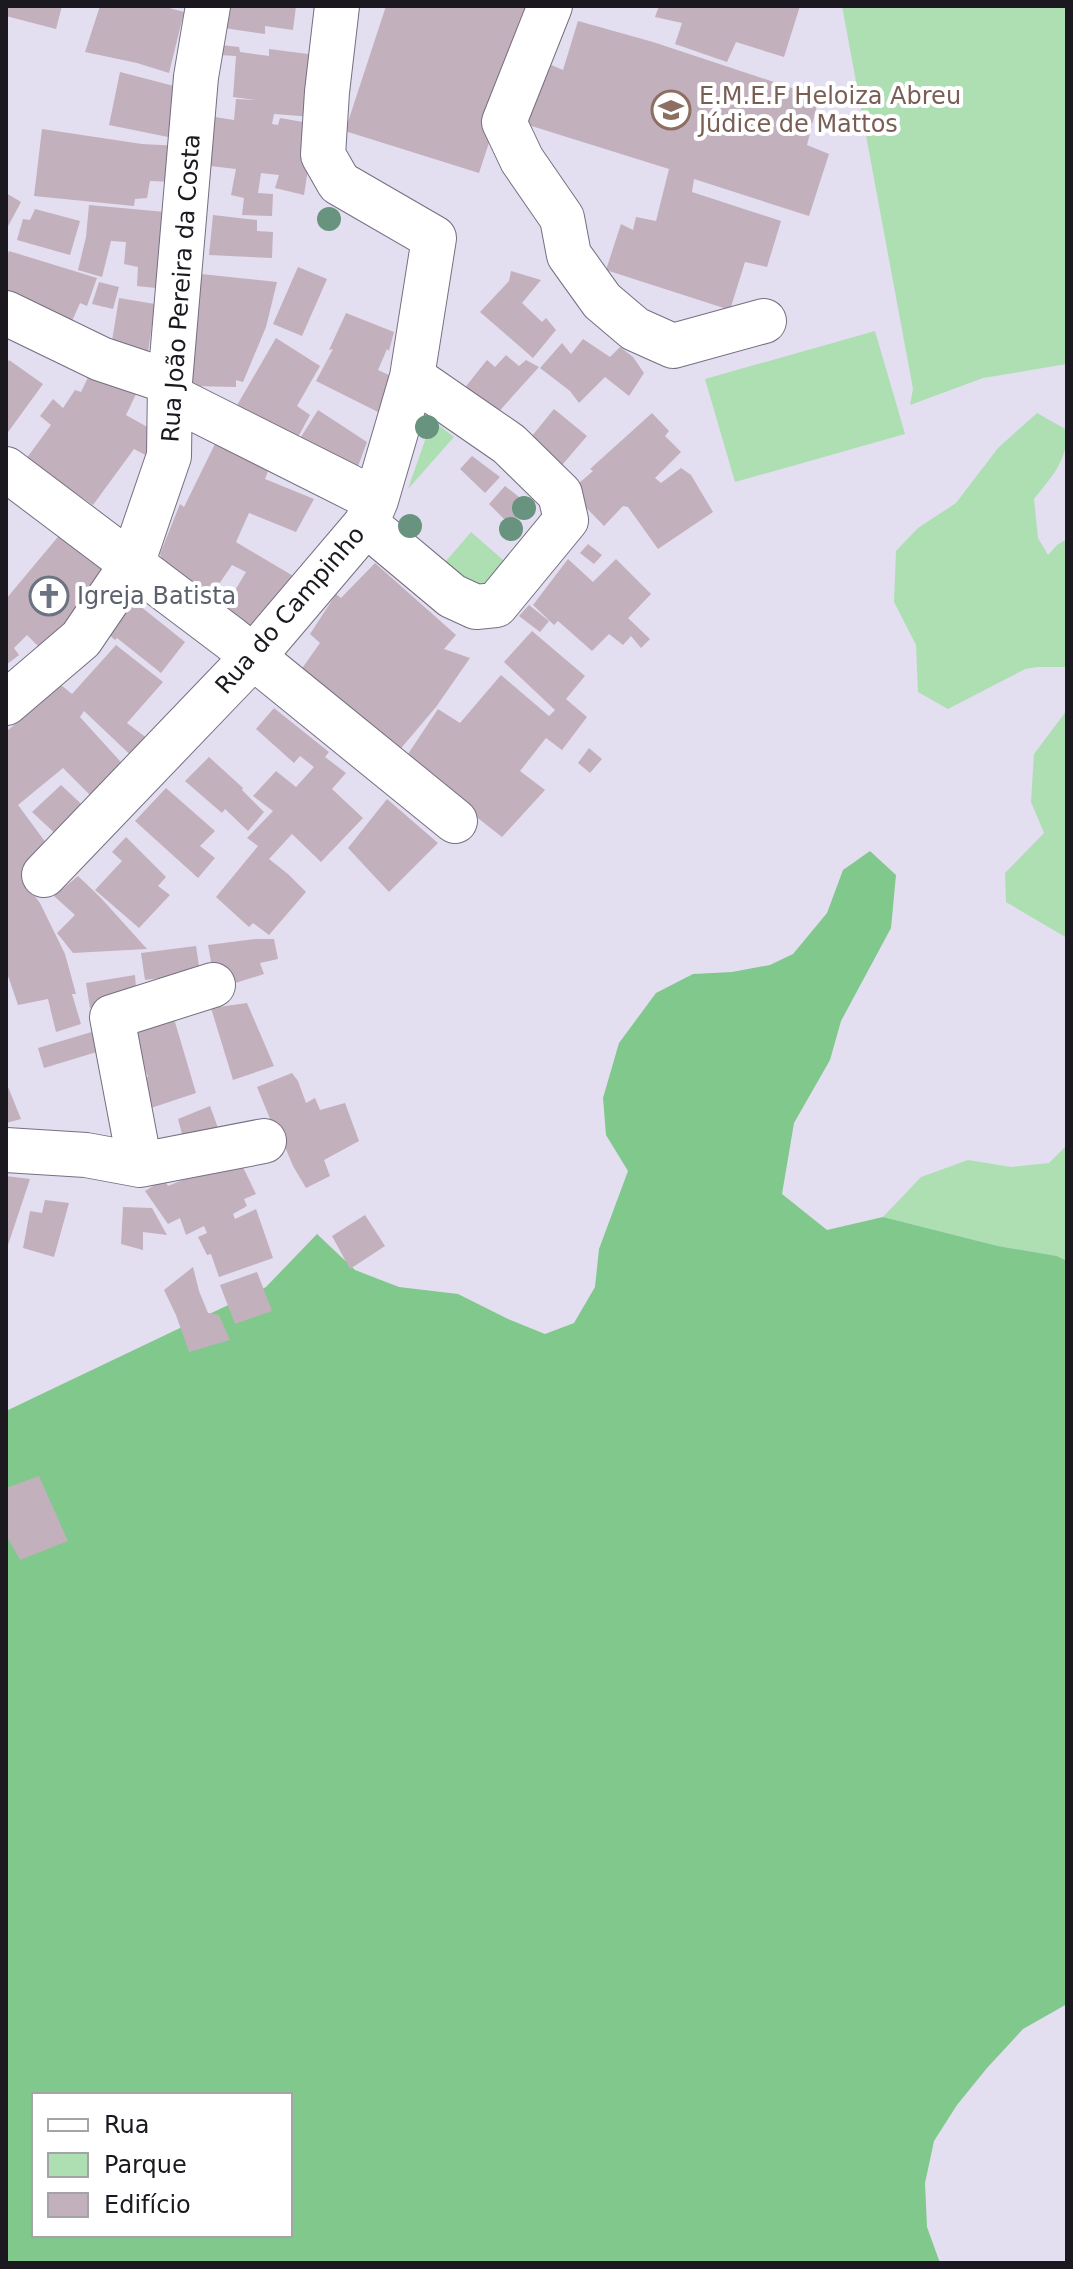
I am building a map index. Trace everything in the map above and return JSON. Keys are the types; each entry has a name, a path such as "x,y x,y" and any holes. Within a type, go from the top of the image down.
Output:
{"street":[{"name":"Rua João Pereira da Costa","path":"6,703 81,639 121,581 169,456 170,390 196,77 208,6"},
{"name":"Rua do Campinho","path":"44,875 253,657 371,512 412,377 434,238 339,183 323,155 337,6"},
{"path":"550,6 504,122 522,160 562,218 569,255 602,301 635,329 673,346 764,321"},
{"path":"6,313 170,390 371,512 452,596 476,607 496,605 566,520 560,494 509,444 412,377"},
{"path":"6,469 121,581 253,657 455,821"},
{"path":"140,1165 112,1017 213,985"},
{"path":"6,1150 86,1155 140,1165 264,1141"}],"green space":[{"path":"842,6 1067,6 1067,364 983,378 910,405 913,389"},
{"path":"875,331 905,434 735,482 705,379"},
{"path":"1037,413 1067,430 1062,460 1034,499 1038,538 1048,555 1067,539 1067,667 1025,669 948,709 918,692 916,645 894,602 896,551 918,528 956,503 998,448"},
{"path":"432,420 454,437 408,489"},
{"path":"471,532 510,566 485,597 440,568"},
{"path":"1067,710 1067,938 1006,902 1005,873 1044,833 1031,802 1034,754"},
{"path":"870,851 896,875 891,928 841,1021 830,1060 794,1123 782,1194 827,1230 883,1217 998,1246 1057,1256 1067,1261 1067,2004 1023,2029 957,2105 934,2141 925,2183 927,2227 940,2263 6,2263 6,1411 266,1287 317,1234 355,1270 399,1287 458,1294 545,1334 574,1323 595,1287 599,1249 628,1171 606,1135 603,1098 619,1043 656,993 693,974 732,972 770,965 793,954 827,913 843,870"},
{"path":"1067,1145 1067,1261 1057,1256 998,1246 883,1217 921,1177 968,1160 1011,1167 1049,1163"}],"building":[{"path":"6,6 62,6 56,29 6,16"},
{"path":"100,6 162,6 184,12 169,73 85,52"},
{"path":"224,6 296,6 293,30 265,26 265,34 224,28"},
{"path":"386,6 534,6 479,173 345,131"},
{"path":"659,6 800,6 784,57 736,42 727,62 675,44 682,23 655,17"},
{"name":"E.M.E.F Heloiza Abreu Júdice de Mattos","path":"578,21 653,42 819,97 807,145 829,154 809,216 694,179 692,192 781,221 767,267 745,262 730,310 606,270 621,224 633,230 636,217 656,221 669,169 522,123 542,61 563,70"},
{"path":"221,45 239,47 240,52 269,56 269,49 316,55 313,117 274,114 272,124 278,125 280,118 315,124 304,195 275,188 279,175 261,173 258,193 273,194 272,216 242,215 244,198 231,195 236,169 210,166 215,117 234,120 236,99 257,100 233,97 236,56 220,55"},
{"path":"120,72 178,87 173,138 109,125"},
{"path":"42,129 142,144 180,146 175,182 150,181 147,198 135,199 134,206 34,196"},
{"path":"6,193 21,202 6,230"},
{"path":"89,205 165,212 165,289 137,286 138,267 124,264 126,242 111,241 102,277 78,270"},
{"path":"35,209 80,221 70,255 17,240 23,219 30,220"},
{"path":"213,215 257,220 257,231 273,232 272,258 209,255"},
{"path":"9,251 97,278 87,306 80,303 65,337 6,308 6,257"},
{"path":"298,267 327,279 302,336 273,324"},
{"path":"511,271 541,280 522,303 542,322 546,318 556,330 533,358 480,312 509,281"},
{"path":"201,274 277,282 266,327 243,382 236,380 236,387 191,386"},
{"path":"99,282 119,287 113,309 92,304"},
{"path":"119,298 155,304 147,359 110,353"},
{"path":"346,313 394,332 389,351 387,349 378,370 391,376 380,413 316,381 333,349 329,350"},
{"path":"276,338 320,366 297,406 310,415 297,439 236,407"},
{"path":"583,339 610,357 620,347 633,357 644,373 629,396 605,377 579,403 570,391 540,368 562,343 571,354"},
{"path":"506,355 519,366 526,360 539,367 493,418 463,390 487,360 495,367"},
{"path":"9,360 43,384 6,435 6,364"},
{"path":"92,369 138,390 126,415 156,432 151,458 134,449 93,505 26,459 51,425 40,416 53,399 63,408 75,390 81,392"},
{"path":"554,409 587,436 556,472 523,447"},
{"path":"318,410 367,442 357,469 299,440"},
{"path":"652,413 669,431 665,436 681,452 655,478 661,483 681,468 691,475 713,512 658,549 628,507 623,506 604,526 570,491"},
{"path":"215,444 268,471 265,479 314,499 296,532 249,513 236,542 300,580 256,641 221,614 246,572 232,565 210,597 163,563 160,554 180,504 184,507"},
{"path":"472,456 500,477 485,493 460,469"},
{"path":"505,486 528,504 510,525 489,504"},
{"name":"Igreja Batista","path":"62,532 110,566 45,653 27,635 14,648 19,655 6,665 6,599"},
{"path":"588,544 602,555 594,564 580,553"},
{"path":"568,559 593,582 616,559 651,594 628,618 650,639 641,648 631,636 623,645 609,634 592,651 558,621 554,625 533,605"},
{"path":"375,563 456,635 444,649 470,658 436,707 397,753 296,677 320,643 310,634 336,594 341,598"},
{"path":"135,602 185,642 161,673 107,633"},
{"path":"529,605 549,621 540,632 519,616"},
{"path":"532,631 585,676 566,699 587,717 562,750 546,738 520,771 545,790 502,837 404,760 438,709 460,723 501,675 549,716 555,710 504,662"},
{"path":"116,645 163,682 127,723 156,745 140,764 84,711 80,717 128,770 99,804 63,768 18,805 52,851 21,873 65,954 76,994 72,994 81,1024 56,1032 48,999 18,1005 6,970 6,732 61,685 72,694"},
{"path":"274,708 329,752 325,757 346,773 332,789 363,818 321,862 292,834 269,859 306,892 269,935 253,923 249,927 216,897 258,846 247,838 273,811 253,796 276,771 296,787 314,767 300,756 294,763 256,729"},
{"path":"589,748 602,759 590,773 578,763"},
{"path":"209,757 264,812 248,831 225,809 222,813 185,781"},
{"path":"61,785 92,814 59,837 32,812"},
{"path":"166,788 215,831 200,846 215,858 198,878 135,821"},
{"path":"387,799 438,843 389,892 348,848"},
{"path":"126,837 166,877 158,886 170,895 139,928 95,890 122,861 112,852"},
{"path":"78,876 147,949 73,953 57,933 75,915 54,896"},
{"path":"274,939 278,959 260,963 264,974 216,989 208,945"},
{"path":"196,946 200,973 145,980 141,953"},
{"path":"135,975 137,1000 90,1008 86,983"},
{"path":"247,1003 274,1066 233,1080 211,1008"},
{"path":"172,1012 196,1093 145,1110 132,1084 148,1077 129,1024"},
{"path":"95,1031 100,1051 44,1068 38,1048"},
{"path":"292,1073 306,1103 315,1098 320,1110 345,1103 359,1141 324,1160 330,1176 306,1188 273,1126 257,1087"},
{"path":"6,1082 21,1119 6,1123"},
{"path":"210,1106 222,1139 186,1149 178,1119"},
{"path":"238,1157 256,1194 244,1199 247,1206 233,1214 235,1219 256,1209 273,1258 219,1277 211,1254 207,1255 198,1237 207,1233 204,1226 186,1235 180,1218 168,1224 145,1191 164,1179 168,1186"},
{"path":"6,1176 30,1179 6,1251"},
{"path":"45,1200 69,1203 54,1257 23,1248 30,1211 42,1213"},
{"path":"123,1207 152,1208 167,1235 143,1232 143,1250 121,1244"},
{"path":"365,1215 385,1246 350,1269 332,1236"},
{"path":"193,1267 208,1313 219,1315 230,1340 189,1352 164,1290"},
{"path":"257,1272 272,1311 235,1324 220,1285"},
{"path":"39,1476 68,1541 20,1560 6,1535 6,1488"}],"place":[{"name":"E.M.E.F Heloiza Abreu Júdice de Mattos","path":"671,110"},
{"name":"Igreja Batista","path":"49,596"}]}
